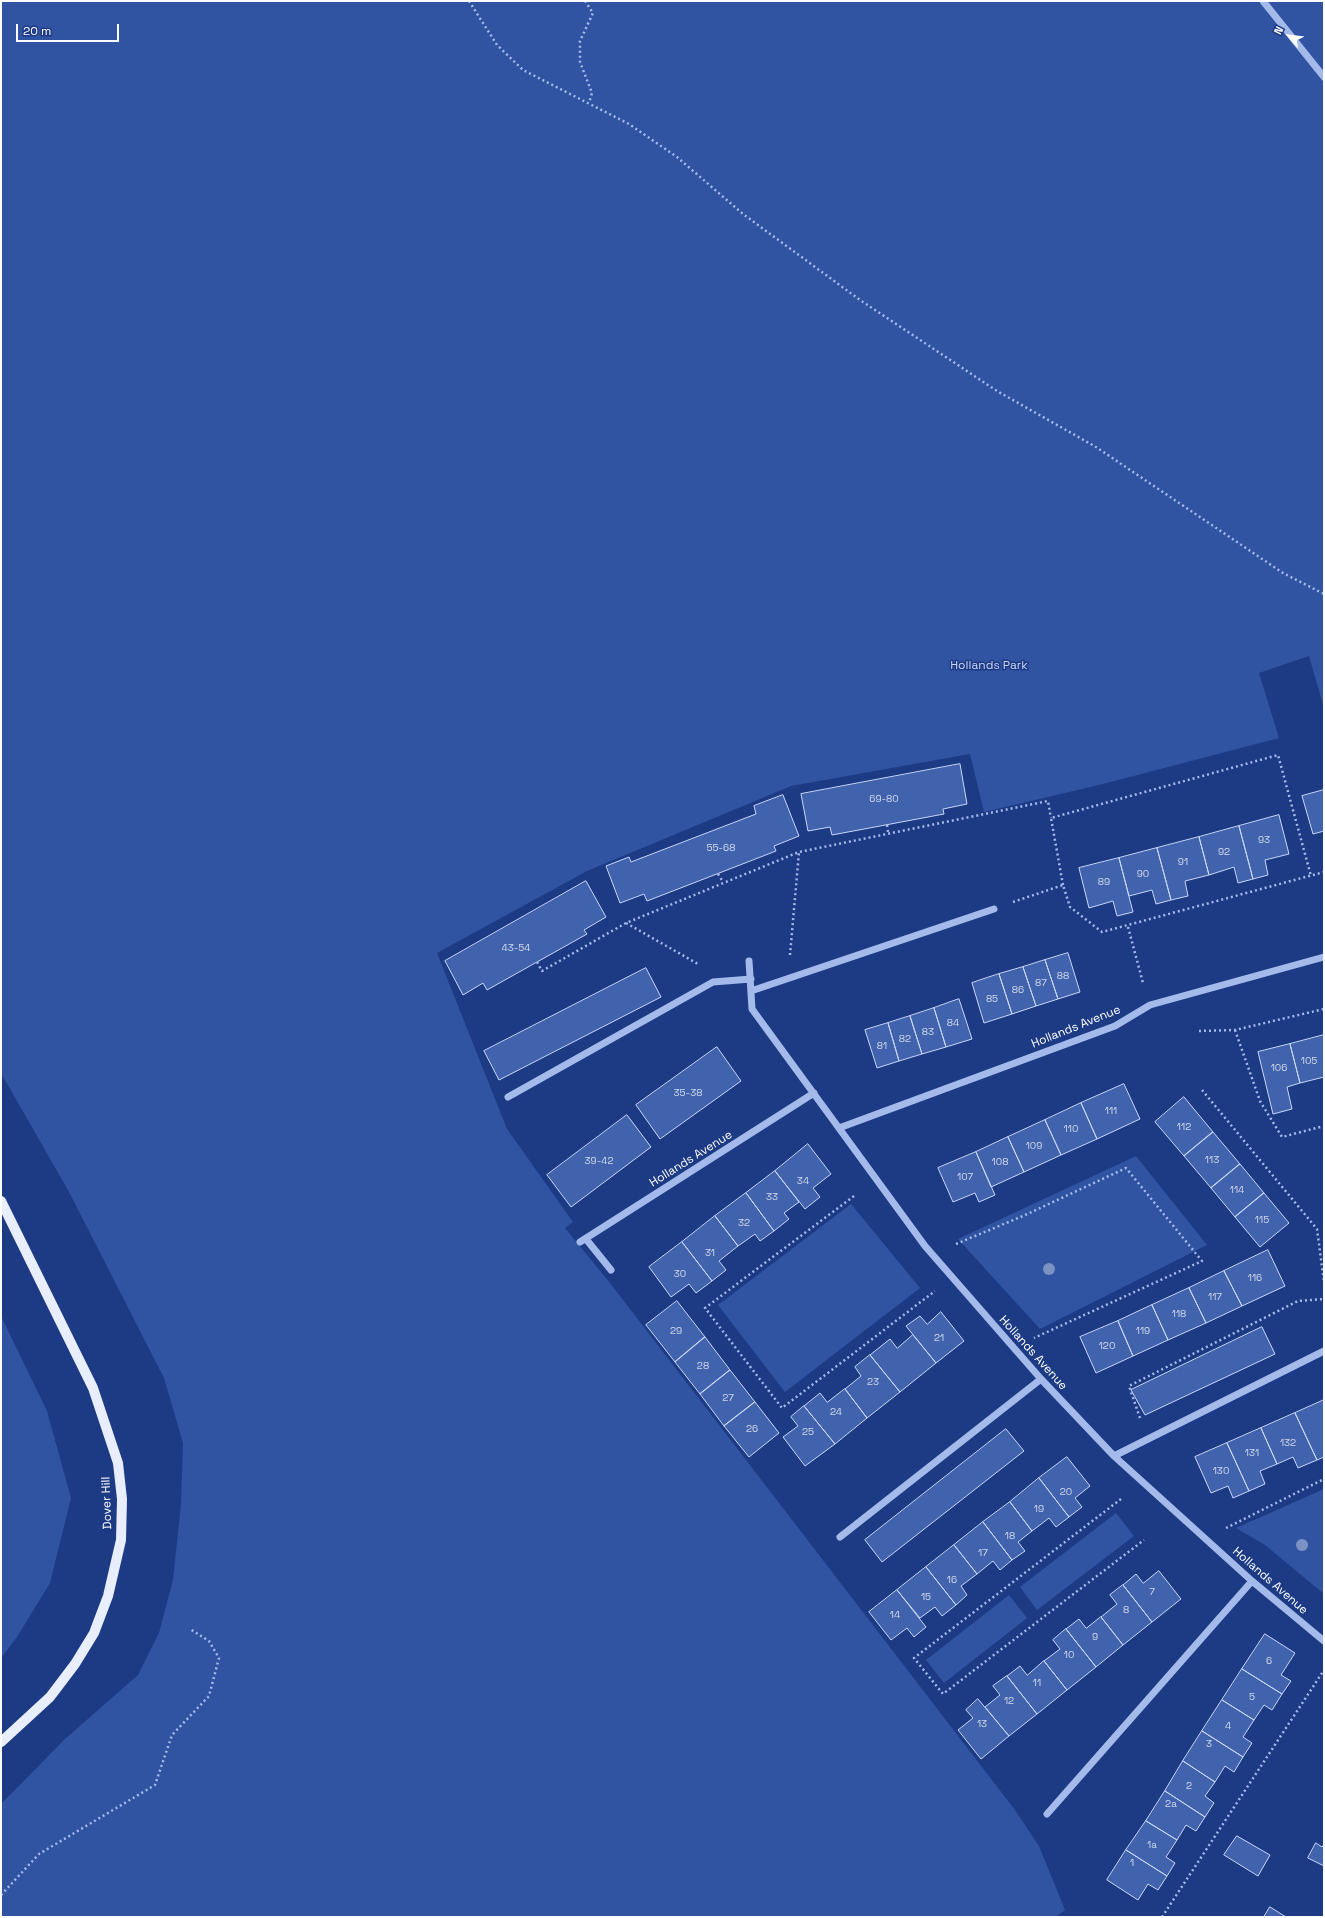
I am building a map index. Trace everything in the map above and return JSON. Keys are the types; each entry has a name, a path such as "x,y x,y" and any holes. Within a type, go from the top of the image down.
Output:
{"main road":[{"name":"Dover Hill","path":"1,1201 93,1388 118,1463 122,1499 121,1540 108,1596 94,1632 75,1664 50,1697 1,1742"}],"street":[{"path":"1263,1 1324,77"},
{"path":"752,991 994,909"},
{"name":"Hollands Avenue","path":"838,1128 1115,1026 1150,1005 1324,957"},
{"name":"Hollands Avenue","path":"749,961 752,1009 924,1246 1041,1379 1114,1456 1252,1581 1324,1641"},
{"path":"508,1097 713,982 751,979"},
{"name":"Hollands Avenue","path":"611,1270 583,1240 814,1094"},
{"path":"1114,1456 1324,1351"},
{"path":"840,1537 1041,1379"},
{"path":"1047,1814 1252,1581"}],"path":[{"path":"469,1 497,45 523,70 629,124 677,157 743,214 860,300 990,387 1096,447 1283,573 1324,594"},
{"path":"585,1 593,13 580,41 580,62 592,93 589,104"},
{"path":"1051,818 1278,755 1311,876"},
{"path":"537,962 542,971 626,923 799,852 888,832 1048,801 1063,885 1070,907 1102,932 1324,872"},
{"path":"887,825 888,832"},
{"path":"791,947 799,852"},
{"path":"718,874 723,882"},
{"path":"994,909 1063,885"},
{"path":"626,923 698,964"},
{"path":"1128,926 1143,983"},
{"path":"1199,1031 1235,1030 1324,1009"},
{"path":"1235,1030 1260,1101 1282,1137 1324,1126"},
{"path":"1202,1090 1317,1229 1324,1282"},
{"path":"956,1244 1023,1216 1126,1168 1202,1261 1033,1339"},
{"path":"854,1196 705,1308 782,1408 937,1290"},
{"path":"1140,1418 1129,1386 1298,1301 1324,1299"},
{"path":"1226,1529 1324,1479"},
{"path":"1121,1499 914,1658 943,1694 1144,1540"},
{"path":"1,1895 38,1854 155,1785 172,1735 209,1696 219,1658 209,1641 190,1629"},
{"path":"1162,1917 1324,1670"}],"green space":[{"name":"Hollands Park","path":"1,1 1324,1 1324,708 1309,656 1259,673 1279,738 1103,784 984,812 970,754 791,786 587,871 437,953 507,1129 573,1222 565,1228 610,1283 1015,1810 1039,1846 1065,1910 1056,1917 1,1917 1,1804 65,1739 138,1675 159,1633 173,1580 181,1504 183,1443 164,1378 69,1192 1,1073"},
{"path":"1136,1156 1207,1245 1040,1329 958,1239"},
{"path":"851,1204 920,1288 785,1392 718,1305"},
{"path":"1,1316 47,1411 71,1498 50,1583 17,1637 1,1658"},
{"path":"1324,1489 1324,1594 1265,1545 1236,1528"},
{"path":"1116,1513 1134,1536 1037,1610 1020,1587"},
{"path":"1009,1595 1027,1618 944,1683 926,1660"}],"building":[{"path":"960,764 967,804 943,809 944,814 832,835 830,827 808,831 801,794"},
{"path":"1324,790 1324,831 1313,834 1302,796"},
{"path":"783,795 799,836 774,846 776,851 647,901 644,894 620,903 606,866 629,857 631,862 756,814 754,806"},
{"path":"1279,815 1289,854 1265,860 1268,875 1253,879 1239,826"},
{"path":"1239,826 1253,879 1238,883 1234,867 1209,875 1199,837"},
{"path":"1199,837 1209,875 1185,881 1188,896 1171,900 1157,848"},
{"path":"1157,848 1171,900 1156,904 1152,890 1129,896 1119,858"},
{"path":"1119,858 1133,912 1117,916 1113,901 1089,908 1079,868"},
{"path":"586,881 606,917 584,930 587,934 487,990 483,983 463,995 445,961"},
{"path":"1068,953 1080,992 1058,999 1045,960"},
{"path":"1045,960 1058,999 1036,1006 1023,967"},
{"path":"1023,967 1036,1006 1012,1014 999,974"},
{"path":"646,968 661,997 499,1080 484,1051"},
{"path":"999,974 1012,1014 984,1023 972,983"},
{"path":"959,999 972,1039 946,1047 934,1008"},
{"path":"934,1008 946,1047 922,1054 910,1016"},
{"path":"910,1016 922,1054 899,1061 888,1023"},
{"path":"888,1023 899,1061 877,1068 865,1030"},
{"path":"1324,1035 1324,1077 1300,1083 1290,1044"},
{"path":"1290,1044 1300,1083 1287,1087 1292,1109 1273,1114 1258,1052"},
{"path":"717,1047 741,1081 660,1139 636,1105"},
{"path":"1124,1084 1140,1119 1097,1139 1081,1103"},
{"path":"1184,1097 1213,1132 1184,1156 1155,1122"},
{"path":"1081,1103 1097,1139 1061,1155 1045,1120"},
{"path":"627,1115 651,1147 571,1207 547,1175"},
{"path":"1045,1120 1061,1155 1024,1172 1008,1137"},
{"path":"1213,1132 1240,1164 1211,1188 1184,1156"},
{"path":"1008,1137 1024,1172 991,1187 976,1152"},
{"path":"808,1144 831,1174 813,1188 820,1197 805,1209 775,1171"},
{"path":"976,1152 995,1195 979,1202 975,1193 953,1202 938,1168"},
{"path":"1240,1164 1264,1193 1235,1217 1211,1188"},
{"path":"775,1171 799,1202 784,1213 789,1219 774,1231 746,1193"},
{"path":"746,1193 774,1231 760,1241 755,1234 738,1246 715,1216"},
{"path":"1264,1193 1289,1223 1260,1247 1235,1217"},
{"path":"715,1216 738,1246 719,1261 726,1270 712,1281 682,1242"},
{"path":"682,1242 712,1281 696,1293 689,1284 671,1297 649,1267"},
{"path":"1268,1250 1285,1286 1242,1306 1224,1271"},
{"path":"1224,1271 1242,1306 1206,1323 1189,1288"},
{"path":"1189,1288 1206,1323 1168,1340 1152,1305"},
{"path":"677,1301 705,1337 675,1362 646,1325"},
{"path":"1152,1305 1168,1340 1133,1356 1118,1321"},
{"path":"941,1312 964,1341 936,1363 906,1326 920,1316 927,1324"},
{"path":"1118,1321 1133,1356 1096,1373 1080,1337"},
{"path":"1262,1327 1275,1354 1145,1415 1131,1390"},
{"path":"913,1335 936,1363 900,1392 870,1355 890,1339 897,1348"},
{"path":"705,1337 730,1370 700,1394 675,1362"},
{"path":"870,1355 900,1392 867,1418 845,1389 861,1376 855,1367"},
{"path":"730,1370 755,1402 724,1426 700,1394"},
{"path":"845,1389 867,1418 835,1444 804,1406 820,1393 827,1402"},
{"path":"1324,1400 1324,1457 1317,1460 1295,1413"},
{"path":"755,1402 779,1433 749,1457 724,1426"},
{"path":"804,1406 835,1444 805,1466 783,1437 798,1426 791,1417"},
{"path":"1295,1413 1317,1460 1298,1468 1293,1457 1277,1464 1261,1428"},
{"path":"1261,1428 1277,1464 1260,1471 1265,1484 1249,1491 1227,1443"},
{"path":"1006,1429 1024,1451 882,1562 865,1540"},
{"path":"1227,1443 1249,1491 1233,1498 1228,1486 1211,1493 1195,1457"},
{"path":"1067,1457 1090,1486 1075,1498 1082,1507 1069,1517 1039,1478"},
{"path":"1039,1478 1069,1517 1056,1527 1049,1518 1032,1531 1010,1502"},
{"path":"1010,1502 1032,1531 1018,1542 1025,1551 1012,1560 983,1522"},
{"path":"983,1522 1012,1560 1000,1570 993,1561 977,1574 954,1545"},
{"path":"954,1545 977,1574 961,1586 967,1595 956,1605 926,1567"},
{"path":"926,1567 956,1605 942,1616 935,1607 920,1618 897,1590"},
{"path":"1159,1571 1181,1599 1152,1622 1123,1585 1136,1574 1143,1583"},
{"path":"1123,1585 1152,1622 1123,1645 1101,1617 1117,1604 1110,1595"},
{"path":"897,1590 926,1627 914,1637 907,1628 891,1640 869,1612"},
{"path":"1101,1617 1123,1645 1096,1667 1066,1629 1079,1619 1086,1628"},
{"path":"1066,1629 1096,1667 1067,1690 1044,1661 1060,1649 1053,1640"},
{"path":"1265,1634 1295,1653 1281,1675 1291,1681 1282,1694 1242,1669"},
{"path":"1044,1661 1067,1690 1037,1714 1007,1676 1020,1666 1027,1675"},
{"path":"1242,1669 1282,1694 1272,1710 1264,1705 1254,1720 1222,1700"},
{"path":"1007,1676 1037,1714 1009,1736 985,1707 1000,1695 993,1686"},
{"path":"978,1699 1009,1736 981,1759 958,1730 973,1718 966,1710"},
{"path":"1222,1700 1254,1720 1243,1737 1252,1743 1243,1757 1202,1731"},
{"path":"1202,1731 1243,1757 1234,1772 1225,1766 1215,1782 1183,1761"},
{"path":"1183,1761 1215,1782 1205,1796 1214,1803 1205,1817 1165,1791"},
{"path":"1165,1791 1205,1817 1196,1831 1186,1825 1177,1840 1146,1821"},
{"path":"1146,1821 1177,1840 1166,1857 1175,1863 1167,1876 1126,1850"},
{"path":"1237,1836 1270,1855 1258,1876 1224,1855"},
{"path":"1316,1843 1322,1847 1324,1844 1324,1866 1308,1858"},
{"path":"1126,1850 1167,1876 1158,1890 1148,1884 1138,1900 1107,1880"},
{"path":"1270,1907 1286,1917 1264,1917"}]}
